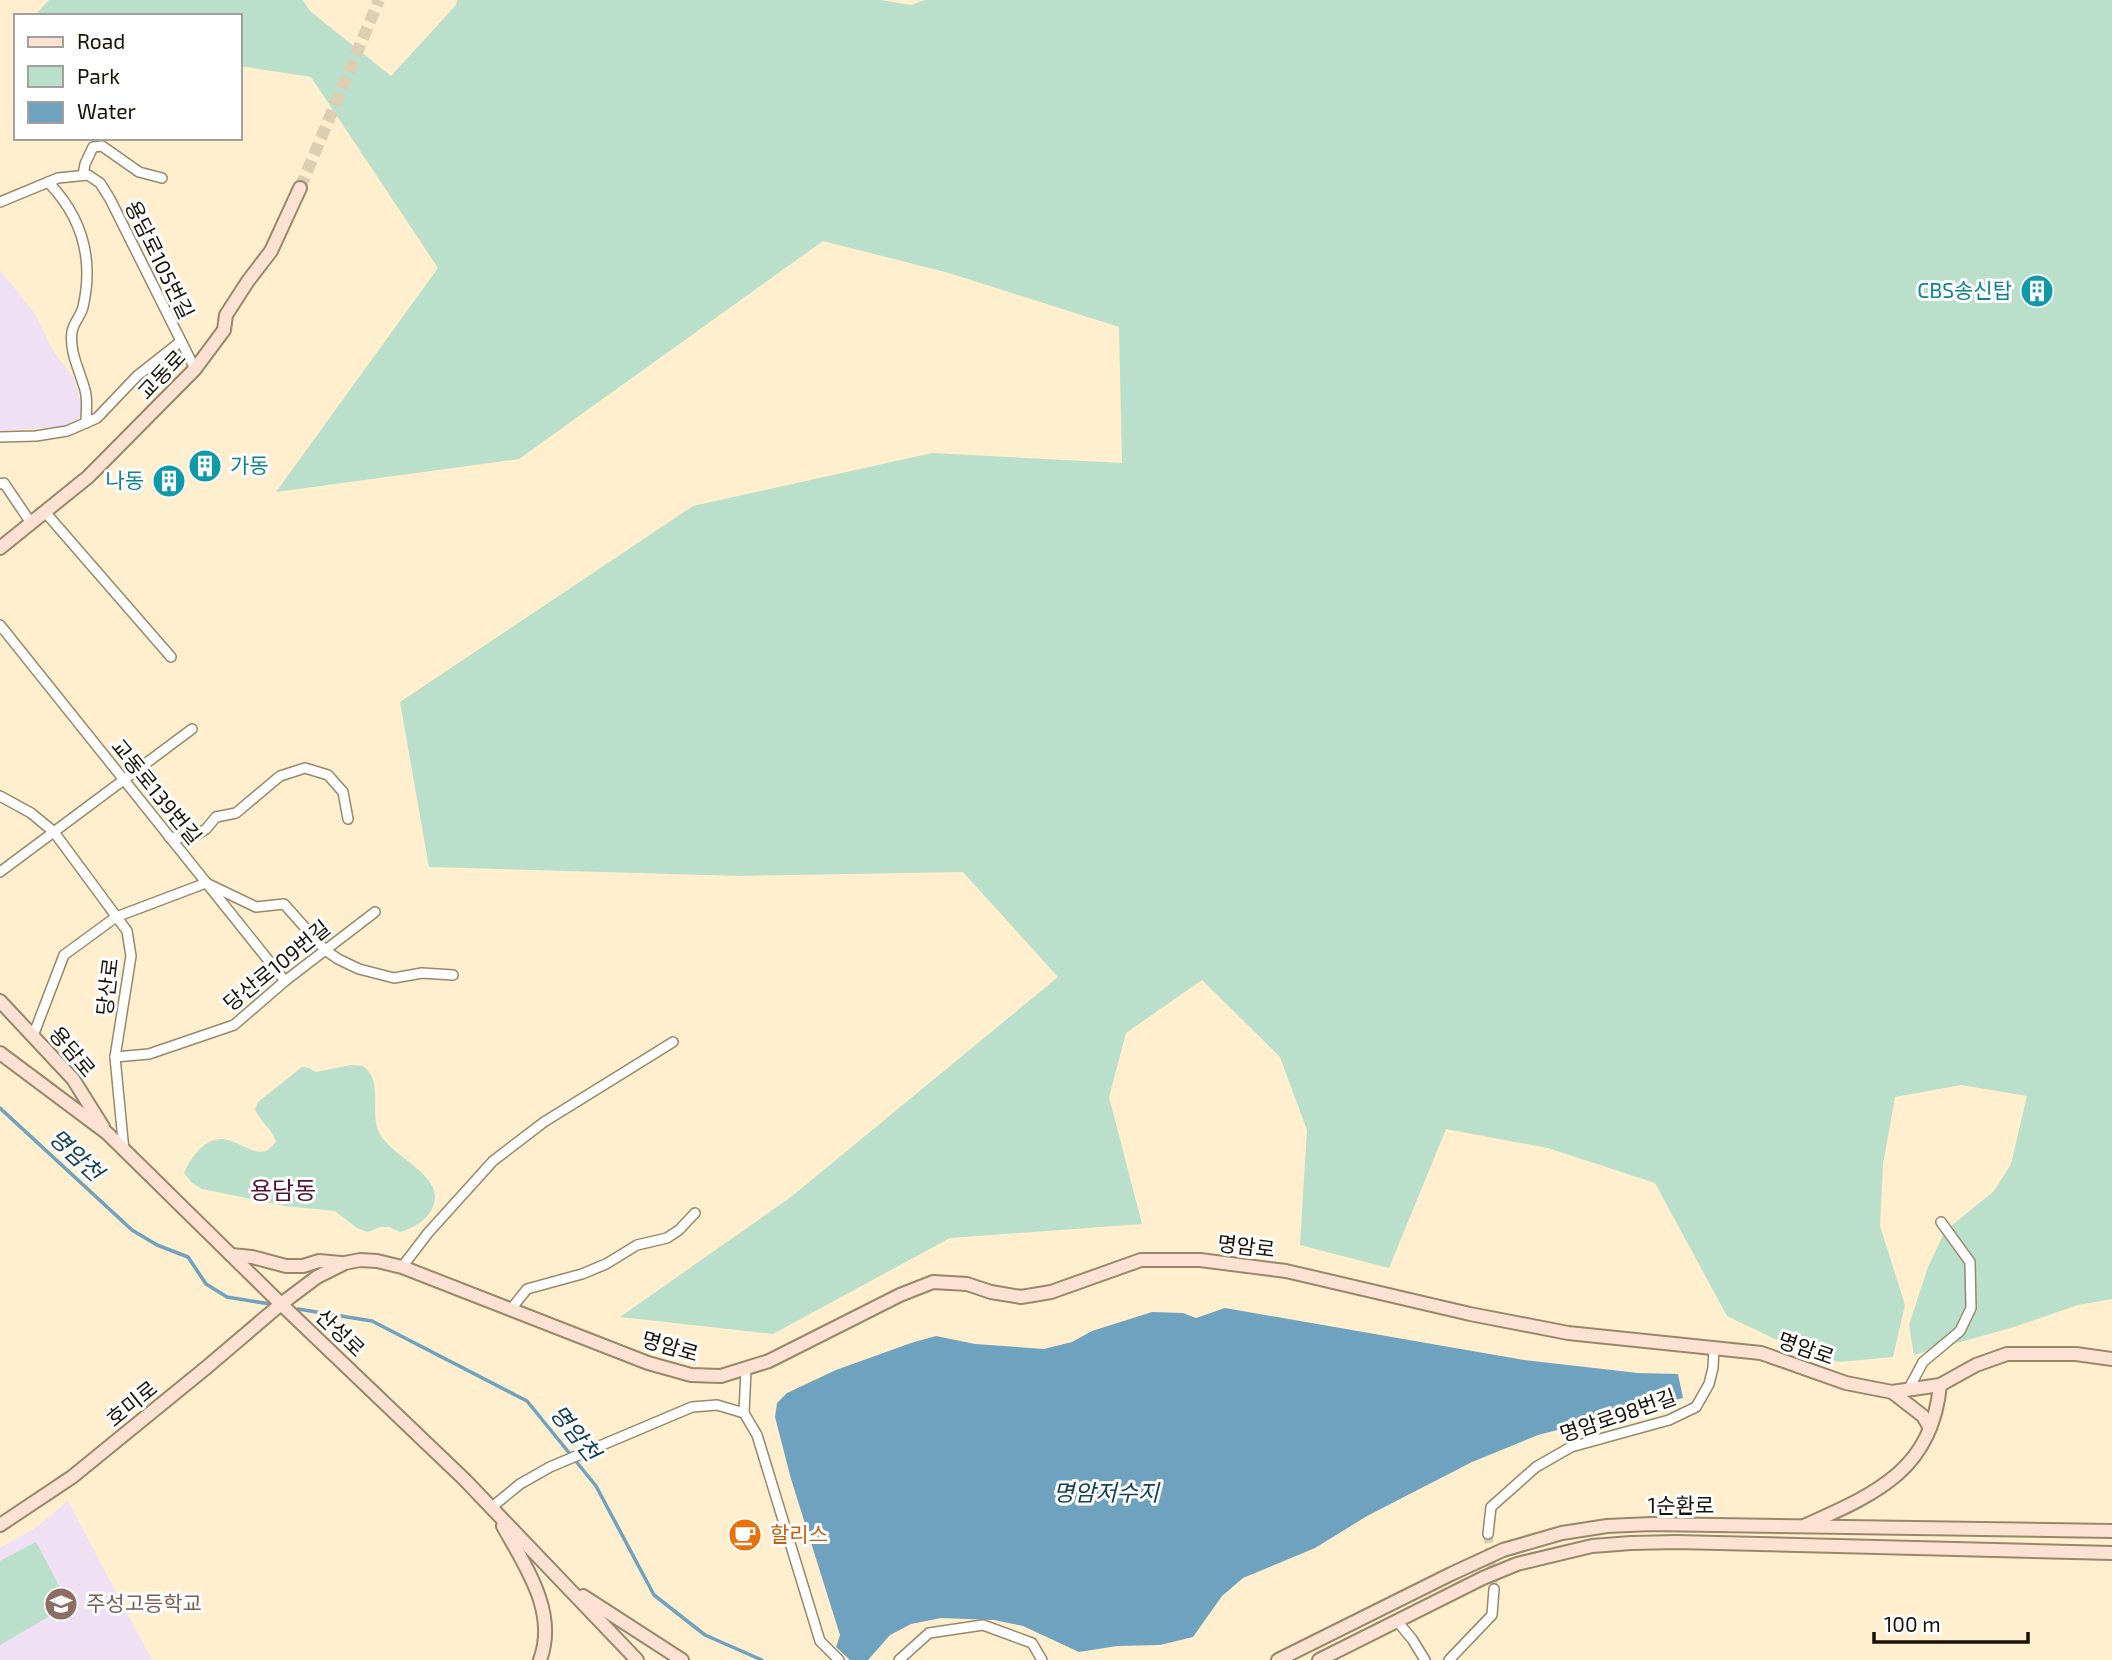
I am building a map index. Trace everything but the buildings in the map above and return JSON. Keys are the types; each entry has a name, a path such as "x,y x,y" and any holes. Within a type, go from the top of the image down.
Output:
{"street":[{"name":"용담로105번길","path":"162,178 139,172 102,146 93,147 83,176 88,175 100,183 110,199 195,369"},
{"path":"0,202 48,182 83,176"},
{"path":"48,182 64,198 78,222 85,256 86,288 82,311 72,331 74,360 86,392 86,423"},
{"name":"교동로","path":"0,548 88,477 195,369 224,330 226,314 240,292 271,251 300,188"},
{"path":"0,437 36,436 67,431 97,418 137,376 180,342"},
{"path":"0,484 4,483 31,523"},
{"path":"45,512 171,657"},
{"name":"교동로139번길","path":"0,625 285,981"},
{"path":"0,872 192,729"},
{"path":"169,838 191,838 206,829 216,817 236,813 280,776 305,768 328,775 343,792 348,819"},
{"name":"당산로","path":"0,796 31,813 54,832 127,931 131,956 116,1057 124,1151"},
{"path":"33,1035 64,955 116,917 206,883 256,906 284,904 325,950 359,969 394,978 422,973 453,975"},
{"name":"당산로109번길","path":"116,1057 149,1054 234,1025 285,981 375,912"},
{"name":"용담로","path":"0,1000 74,1079 107,1133"},
{"path":"402,1266 493,1161 544,1122 673,1042"},
{"name":"산성로","path":"0,1053 107,1133 492,1507 637,1660"},
{"path":"511,1309 527,1289 582,1274 606,1264 637,1245 667,1238 695,1213"},
{"path":"1908,1390 1923,1362 1960,1331 1971,1308 1970,1262 1941,1222"},
{"path":"231,1255 252,1257 286,1266 303,1266 319,1261 345,1263"},
{"name":"명암로","path":"281,1304 317,1277 345,1263 377,1261 402,1266 648,1363 691,1376 721,1376 769,1361 900,1295 933,1282 967,1284 991,1292 1021,1297 1051,1292 1141,1261 1200,1260 1286,1272 1470,1314 1568,1333 1761,1353 1846,1382 1892,1392 1940,1385 1976,1365 2007,1354 2076,1354 2112,1359"},
{"name":"호미로","path":"0,1525 72,1477 281,1304"},
{"name":"명암로98번길","path":"1488,1534 1491,1507 1536,1467 1571,1447 1669,1420 1696,1407 1709,1384 1714,1347"},
{"path":"746,1370 744,1413 757,1435 820,1641 839,1660"},
{"path":"1801,1527 1866,1498 1906,1468 1930,1428 1938,1406 1940,1385"},
{"path":"1892,1392 1923,1416 1930,1428"},
{"path":"540,1660 545,1628 535,1583 492,1507 520,1484 550,1466 692,1407 717,1405 744,1413"},
{"name":"1순환로","path":"1278,1660 1503,1550 1552,1536 1607,1527 1651,1524 2112,1531"},
{"name":"1순환로","path":"1319,1660 1517,1564 1605,1545 1677,1542 2112,1553"},
{"path":"566,1585 682,1660"},
{"path":"1449,1660 1492,1615 1494,1589"},
{"path":"1397,1621 1424,1660"},
{"path":"899,1660 929,1633 983,1625 1032,1643 1042,1660"}],"shaded area":[{"path":"0,270 34,312 53,351 75,379 83,415 66,426 0,431"},
{"name":"주성고등학교","path":"68,1501 152,1660 0,1660 0,1548 35,1528"}],"green space":[{"path":"49,0 303,0 310,11 391,76 456,5 457,0 880,0 911,5 925,0 2112,0 2112,1299 2078,1305 2014,1327 1914,1355 1909,1325 1928,1267 1945,1231 1994,1191 2011,1164 2027,1096 1961,1085 1895,1097 1883,1164 1880,1226 1905,1305 1893,1357 1839,1362 1781,1342 1727,1316 1655,1183 1548,1148 1446,1129 1389,1268 1300,1245 1307,1130 1280,1057 1202,980 1126,1033 1109,1097 1142,1224 950,1238 773,1334 620,1317 791,1197 1058,977 963,872 741,876 429,867 400,702 693,506 932,453 1122,463 1119,327 949,273 823,241 519,459 276,492 438,268 311,77 242,66 242,14 36,14"},
{"path":"351,1065 363,1066 373,1080 376,1124 385,1141 417,1168 433,1188 435,1199 431,1211 418,1224 400,1232 381,1227 367,1232 357,1228 335,1211 285,1206 202,1189 192,1183 184,1173 201,1148 214,1140 228,1140 254,1151 266,1151 276,1141 255,1109 258,1102 302,1067 316,1072"},
{"path":"36,1542 69,1605 0,1645 0,1561"}],"water":[{"name":"명암저수지","path":"1225,1308 1524,1360 1638,1373 1678,1374 1683,1398 1538,1435 1472,1462 1367,1516 1315,1548 1243,1578 1222,1596 1193,1637 1160,1645 1117,1646 1079,1652 1023,1626 994,1620 941,1618 911,1624 890,1635 868,1660 850,1660 836,1647 840,1635 791,1479 775,1417 777,1403 787,1393 836,1370 936,1336 975,1344 1044,1349 1072,1342 1092,1331 1152,1312 1183,1313 1196,1318"}],"waterway":[{"name":"명암천","path":"0,1108 132,1230 157,1245 188,1257 206,1284 227,1297 270,1304"},
{"name":"명암천","path":"298,1309 372,1321 527,1401 596,1486 654,1595 705,1635 762,1660"}],"tunnel":[{"path":"300,188 379,0"},
{"path":"1488,1534 1494,1589"}],"place":[{"name":"CBS송신탑","path":"2037,291"},
{"name":"가동","path":"205,466"},
{"name":"나동","path":"169,481"},
{"name":"할리스","path":"745,1535"},
{"name":"주성고등학교","path":"61,1604"}],"district":[{"name":"용담동","path":"283,1191"}]}
